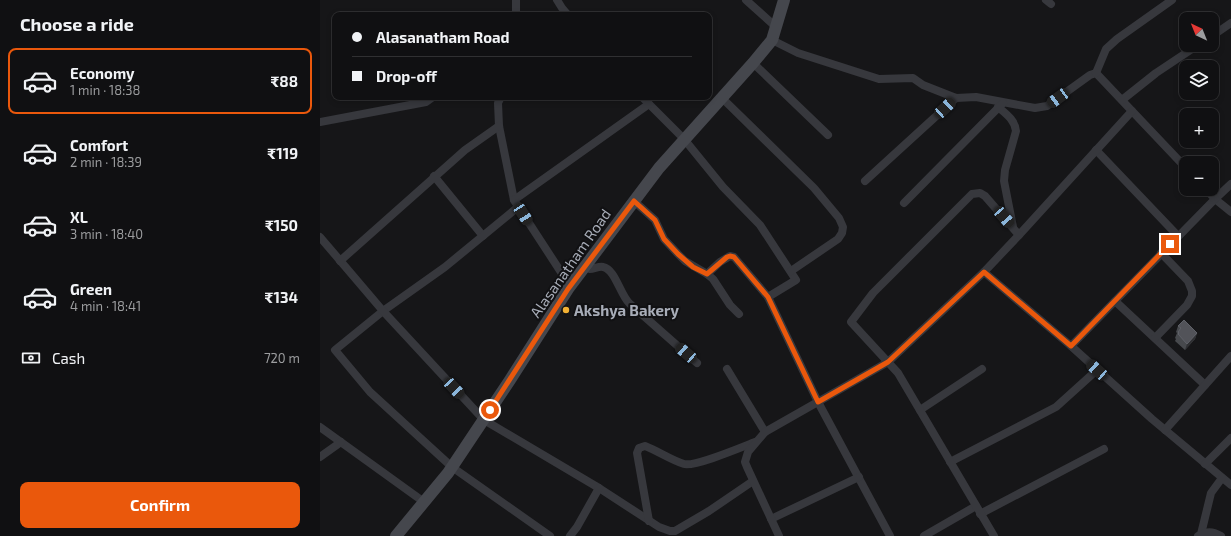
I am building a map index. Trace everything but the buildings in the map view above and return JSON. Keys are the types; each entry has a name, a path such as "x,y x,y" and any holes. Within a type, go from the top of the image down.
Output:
{"main road":[{"path":"772,40 784,0"},
{"name":"Alasanatham Road","path":"396,536 452,467 570,286 659,168 772,40"}],"street":[{"path":"516,0 516,12"},
{"path":"557,0 565,12"},
{"path":"746,0 776,26"},
{"path":"772,40 798,53 879,79 913,78 924,85 956,98 976,97 1001,105 1035,108 1047,106 1090,75 1096,73 1106,49 1117,39 1172,0"},
{"path":"1219,31 1231,23"},
{"path":"1122,100 1156,73 1188,52"},
{"path":"753,63 828,135"},
{"path":"1096,73 1179,161"},
{"path":"722,98 814,188 839,218 843,227 842,233 838,239 791,271"},
{"path":"865,181 956,98"},
{"path":"320,122 426,102 429,100"},
{"path":"499,100 499,126 516,204 570,286"},
{"path":"645,100 684,139 723,187 760,225 791,271 796,280 768,297"},
{"path":"550,536 452,467 370,392 335,350 383,311 445,267 483,236 516,204 649,104"},
{"path":"904,203 1001,105"},
{"path":"1001,105 1016,125 1005,170 1004,181 1013,228"},
{"path":"779,536 745,462 748,452 756,442 765,432 888,362 984,272 1132,111"},
{"path":"340,261 434,176 465,150 499,126"},
{"path":"1096,150 1178,236"},
{"path":"434,176 483,236"},
{"path":"1071,346 1161,253 1231,184"},
{"path":"994,536 898,373 851,322 873,293 972,194 980,193 985,196 1019,235"},
{"path":"1212,196 1231,212"},
{"path":"634,201 655,220 664,239 678,254 693,267 707,274 713,280 730,305 739,314"},
{"path":"320,237 383,311 484,420 599,488 649,521 670,531 675,531 710,511 753,481"},
{"path":"1155,338 1187,305 1192,296 1192,291 1188,281 1161,253"},
{"path":"707,274 720,262 730,256 734,257 768,297 818,402 890,536"},
{"path":"585,266 590,269 601,267 613,274 628,303 697,362"},
{"path":"984,272 1231,486"},
{"path":"1115,302 1205,385"},
{"path":"1165,430 1231,356"},
{"path":"726,369 765,432"},
{"path":"920,410 982,369"},
{"path":"950,462 1056,407 1097,370"},
{"path":"320,426 424,502"},
{"path":"1205,464 1231,438"},
{"path":"320,457 341,442"},
{"path":"649,521 637,453 639,448 645,446 656,450 680,463 692,465 756,442"},
{"path":"980,514 1104,450"},
{"path":"771,518 859,478"},
{"path":"1200,535 1211,493 1222,478"},
{"path":"570,536 577,527 599,488"},
{"path":"924,536 976,506"},
{"path":"1200,535 1210,532 1221,536"}],"place":[{"name":"Akshya Bakery","path":"566,310"}],"route":[{"path":"490,410 568,289 634,201 652,216 659,226 660,234 664,239 685,261 693,267 707,274 727,257 734,257 768,297 818,402 888,362 984,272 1071,346 1170,244"}]}
